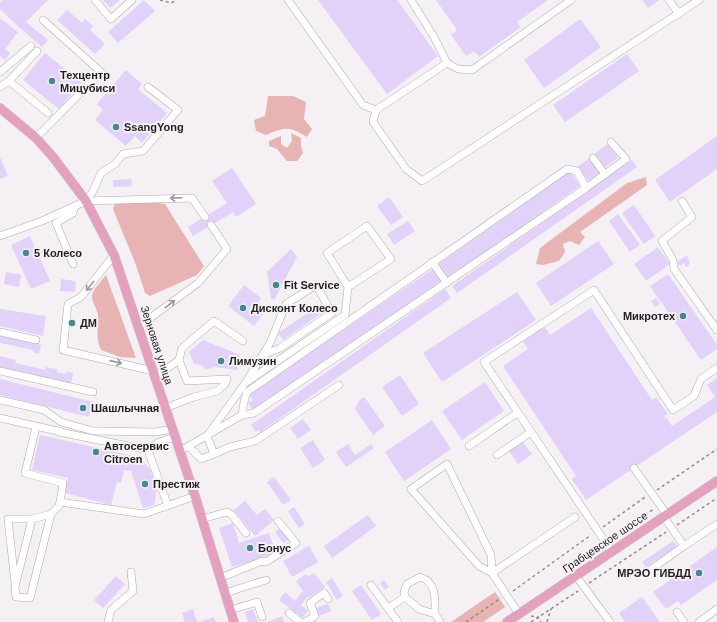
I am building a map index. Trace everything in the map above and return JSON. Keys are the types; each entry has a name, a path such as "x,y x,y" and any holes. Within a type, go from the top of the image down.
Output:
{"main road":[{"name":"Зерновая улица","path":"0,108 36,138 53,157 86,201 114,255 173,433 184,449 195,496 234,622"},
{"name":"Грабцевское шоссе","path":"507,622 520,617 576,576 717,481"}],"lane":[{"path":"95,0 111,19 132,0"},
{"path":"288,0 363,105 376,110"},
{"path":"411,0 434,37 447,63 458,69 472,70 571,0"},
{"path":"669,0 679,14"},
{"path":"447,63 376,110 373,122 406,169 422,181 679,14 695,1"},
{"path":"36,138 101,72 43,20"},
{"path":"0,72 30,46"},
{"path":"0,87 9,81 37,52"},
{"path":"9,81 48,113"},
{"path":"86,201 94,191 101,173 115,164 123,154 143,151 178,110 148,87"},
{"path":"184,449 242,414 254,413 586,188 626,158 612,142"},
{"path":"593,158 605,174"},
{"path":"242,414 247,392 567,169 577,172 586,188"},
{"path":"0,236 42,221 86,201 192,198 205,217"},
{"path":"682,201 692,217 662,241 673,260 674,269 717,330"},
{"path":"73,264 56,223 73,212 75,206"},
{"path":"138,327 198,283 227,249 211,225"},
{"path":"246,382 345,315 348,287 326,253 367,226 391,259 348,287"},
{"path":"114,255 81,297 68,304 63,350 154,374 179,360"},
{"path":"432,262 447,283"},
{"path":"207,436 246,382 263,355 270,343 286,304 316,285 332,313 280,348 263,355"},
{"path":"612,552 484,362 594,290 673,410 694,396 701,379 717,368"},
{"path":"165,408 194,397 217,392 227,380 187,381 179,360 182,348 214,321 243,341"},
{"path":"0,332 36,340"},
{"path":"0,371 93,392"},
{"path":"184,449 201,459 230,447 255,441 339,385"},
{"path":"0,400 44,410 61,422 93,431"},
{"path":"469,446 517,413"},
{"path":"0,418 59,432 148,450 173,433"},
{"path":"36,427 25,473 63,483 59,506 51,514 32,519 8,519 16,597 30,598 51,514"},
{"path":"59,432 93,431 173,433"},
{"path":"497,455 531,432"},
{"path":"207,436 214,454"},
{"path":"148,450 168,506"},
{"path":"492,573 491,555 447,464 410,489 479,566 492,573 520,617"},
{"path":"634,468 660,505 671,529 684,546"},
{"path":"60,502 144,514 195,496"},
{"path":"202,519 227,512 232,515 246,534"},
{"path":"492,573 575,517"},
{"path":"15,587 32,519"},
{"path":"220,578 262,561 266,562 296,543 278,521"},
{"path":"649,571 717,524"},
{"path":"108,622 111,610 134,591 131,572"},
{"path":"576,576 610,622"},
{"path":"435,614 419,609 405,597 404,592 407,584 420,577 425,579 435,592 435,614 440,622"},
{"path":"224,593 266,580"},
{"path":"371,585 398,622"},
{"path":"305,622 315,616 310,603 324,593 328,599"},
{"path":"388,608 405,597"},
{"path":"230,610 257,602 262,617"},
{"path":"700,622 717,609"},
{"path":"677,612 684,622"},
{"path":"289,613 300,622"}],"path":[{"path":"160,0 171,3 177,0"},
{"path":"466,622 717,449"},
{"path":"531,622 717,498"},
{"path":"605,541 660,505"},
{"path":"547,622 551,609"},
{"path":"520,617 538,617"},
{"path":"538,617 541,622"}],"shaded area":[{"path":"268,96 293,96 306,102 304,119 312,129 307,137 291,129 278,130 266,135 256,131 254,120 265,116"},
{"path":"291,133 301,138 303,153 297,161 287,161 277,149 269,146 269,141 281,136 281,144 287,148 292,141"},
{"path":"646,177 647,185 580,232 585,237 579,245 570,241 563,244 565,252 559,261 543,265 536,264 540,248 627,183"},
{"path":"153,202 165,204 204,266 197,275 150,296 145,293 136,265 113,209 115,204"},
{"path":"106,275 136,358 120,357 101,350 99,346 98,315 92,296"},
{"path":"495,592 505,607 483,622 451,622"}],"building":[{"path":"3,0 48,0 26,22 48,40 42,47 0,9 0,3"},
{"path":"103,0 120,0 110,8"},
{"path":"144,0 155,11 118,43 108,32"},
{"path":"318,0 397,0 438,56 387,94"},
{"path":"436,0 548,0 517,22 521,27 479,57 474,51 466,56 451,35 457,30"},
{"path":"642,0 659,0 648,8"},
{"path":"67,10 82,23 85,19 93,26 90,30 105,44 95,54 57,20"},
{"path":"0,18 18,32 5,49 10,53 5,60 0,56"},
{"path":"580,19 601,47 544,88 524,60"},
{"name":"Техцентр Мицубиси","path":"45,53 81,82 59,109 23,80"},
{"path":"627,54 639,71 565,122 553,105"},
{"path":"126,70 142,84 138,89 167,113 142,143 135,136 126,146 95,120 103,110 97,104"},
{"path":"717,136 717,169 670,202 655,180"},
{"path":"608,144 618,158 605,167 595,153"},
{"path":"0,157 8,176 0,179"},
{"path":"590,158 600,173 588,181 578,166"},
{"path":"632,160 637,167 457,293 452,286"},
{"path":"232,168 256,204 236,217 233,212 193,236 188,227 227,203 212,181"},
{"path":"570,171 580,186 447,279 437,265"},
{"path":"131,179 132,186 113,187 113,180"},
{"path":"389,197 403,217 391,225 377,206"},
{"path":"634,205 655,236 644,244 622,213"},
{"path":"618,214 640,245 630,252 609,221"},
{"path":"408,221 415,231 394,245 387,234"},
{"path":"30,236 50,281 31,289 11,245"},
{"path":"598,241 614,264 551,306 536,283"},
{"path":"658,247 670,264 646,281 634,264"},
{"name":"Fit Service","path":"291,249 297,257 274,300 271,298 267,272"},
{"path":"687,255 690,264 686,267 684,263 680,266 677,262"},
{"path":"433,269 441,281 253,410 248,403 253,400 249,394"},
{"path":"6,272 21,275 19,287 4,284"},
{"name":"Микротех","path":"668,274 717,345 717,349 701,360 650,286"},
{"path":"61,279 76,281 75,292 60,291"},
{"path":"244,285 261,298 258,303 266,310 254,326 228,306"},
{"path":"445,289 451,298 260,432 259,430 256,432 251,425"},
{"path":"517,292 536,320 442,382 423,353"},
{"path":"656,298 660,304 655,307 651,301"},
{"path":"321,304 326,310 283,340 278,333"},
{"path":"591,308 652,400 656,397 668,414 664,416 672,426 715,397 707,385 717,378 717,412 586,500 572,479 576,476 503,366 528,349 522,340 544,326 550,335"},
{"path":"0,309 46,316 43,336 0,326"},
{"path":"0,336 41,344 39,354 33,352 33,350 0,343"},
{"path":"203,340 240,355 238,370 214,367 206,370 202,365 194,364 189,352"},
{"path":"0,356 16,360 15,363 46,370 46,367 57,369 57,372 66,374 66,372 73,373 71,383 0,367"},
{"path":"400,375 419,404 402,416 382,387"},
{"path":"0,379 93,402 89,417 0,395"},
{"path":"485,382 504,411 462,440 442,411"},
{"path":"364,397 385,426 373,435 355,409 359,401"},
{"path":"303,419 311,430 298,439 290,428"},
{"path":"432,420 451,449 404,481 385,452"},
{"path":"40,435 138,457 150,469 157,489 154,505 143,508 131,471 124,470 121,483 117,482 111,505 65,493 68,478 32,470"},
{"path":"313,440 325,460 313,468 300,448"},
{"path":"523,442 532,454 518,464 509,451"},
{"path":"348,444 355,455 371,444 374,448 346,467 336,452"},
{"path":"274,477 291,500 283,505 267,482"},
{"path":"245,501 257,515 265,509 274,520 255,536 234,510"},
{"path":"294,507 305,524 299,528 288,511"},
{"path":"368,515 376,526 332,558 324,546"},
{"name":"Бонус","path":"233,523 239,543 269,533 276,553 232,567 219,528"},
{"path":"280,528 289,540 283,543 275,532"},
{"path":"673,541 677,546 646,567 642,562"},
{"path":"309,546 318,562 292,577 283,561"},
{"name":"МРЭО ГИБДД","path":"717,547 717,580 681,605 678,601 666,609 653,592"},
{"path":"314,573 325,587 308,598 307,597 301,605 308,611 302,618 279,600 285,592 295,601 303,591 296,581 306,574 308,577"},
{"path":"116,576 125,584 103,608 94,600"},
{"path":"332,578 343,596 337,600 326,582"},
{"path":"384,580 389,587 385,590 380,583"},
{"path":"361,585 381,614 372,620 352,591"},
{"path":"642,597 660,622 625,622 619,613"},
{"path":"328,604 331,611 319,616 316,608"},
{"path":"193,609 197,622 185,622 182,613"},
{"path":"253,609 258,622 248,622 245,612"},
{"path":"282,616 284,622 267,622"},
{"path":"214,617 216,622 199,622"}],"place":[{"name":"Техцентр Мицубиси","path":"52,81"},
{"name":"SsangYong","path":"116,127"},
{"name":"5 Колесо","path":"26,253"},
{"name":"Fit Service","path":"276,285"},
{"name":"Дисконт Колесо","path":"243,308"},
{"name":"Микротех","path":"683,316"},
{"name":"ДМ","path":"72,323"},
{"name":"Лимузин","path":"221,361"},
{"name":"Шашлычная","path":"83,408"},
{"name":"Автосервис Citroen","path":"96,452"},
{"name":"Престиж","path":"145,484"},
{"name":"Бонус","path":"250,548"},
{"name":"МРЭО ГИБДД","path":"699,573"}]}
